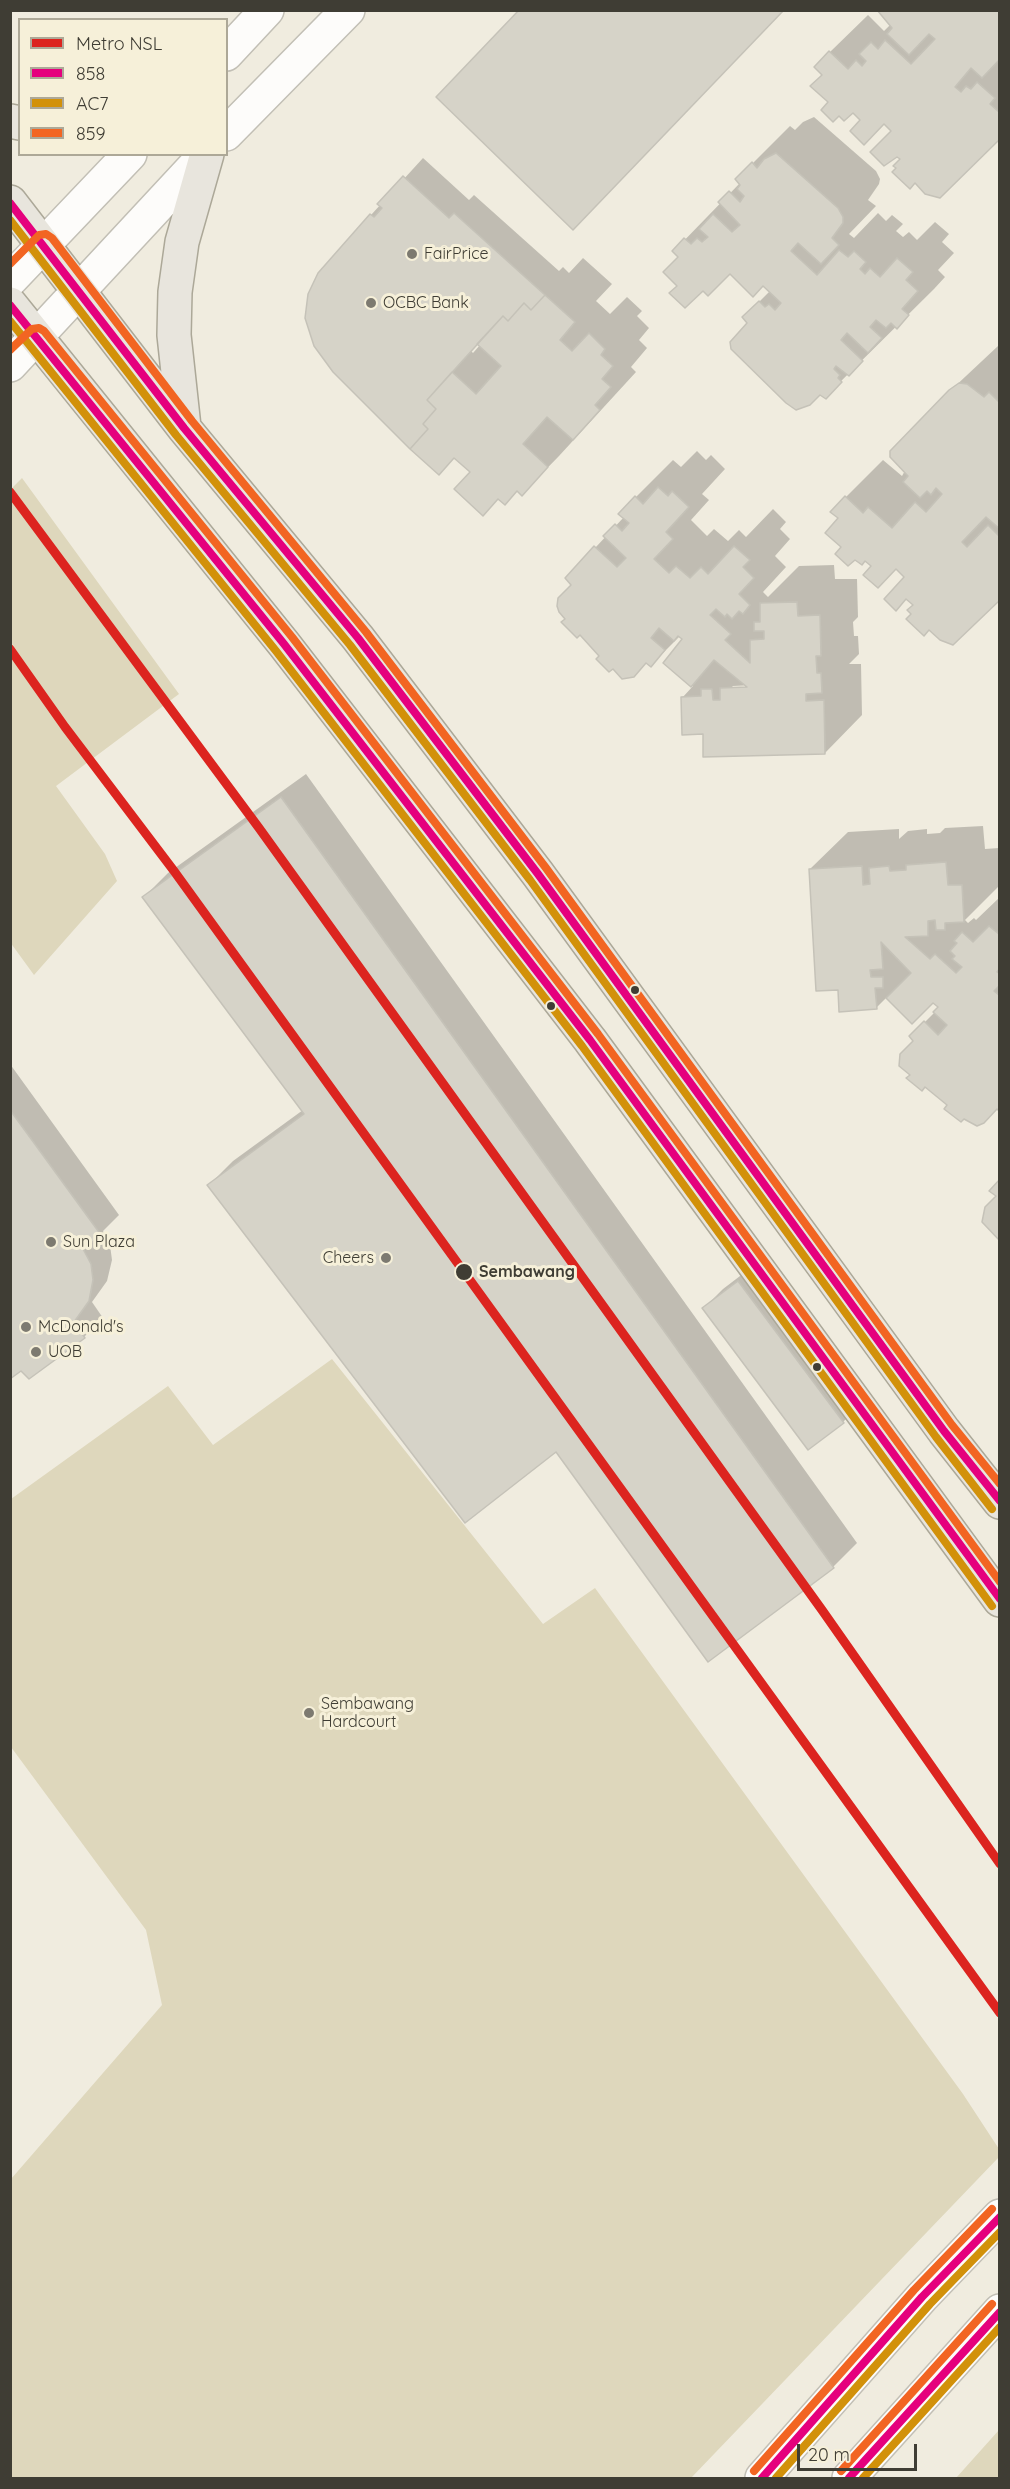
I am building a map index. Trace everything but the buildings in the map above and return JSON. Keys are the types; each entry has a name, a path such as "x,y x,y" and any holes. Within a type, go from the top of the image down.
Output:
{"main road":[{"path":"228,52 267,10"},
{"path":"228,132 348,10"},
{"path":"10,280 128,156"},
{"path":"10,365 205,156"},
{"path":"184,428 174,334 175,292 182,242 206,156"},
{"path":"10,202 184,428 358,638 538,874 944,1431 999,1502"},
{"path":"10,304 284,644 590,1040 999,1600"},
{"path":"762,2478 922,2297 999,2216"},
{"path":"849,2478 999,2311"}],"shaded area":[{"path":"22,478 179,694 56,786 105,854 117,881 34,975 10,942 10,490"},
{"path":"332,1359 543,1624 595,1588 963,2094 999,2149 999,2157 691,2478 11,2478 11,2179 162,2005 146,1930 11,1747 11,1499 168,1386 213,1445"},
{"path":"999,2430 999,2478 956,2478"}],"metro line":[{"name":"NSL","path":"10,492 259,828 822,1610 1000,1864"},
{"name":"NSL","path":"10,649 65,727 174,871 1000,2013"}],"transit line":[{"name":"858","path":"10,203 184,428 358,638 538,874 944,1431 1000,1501"},
{"name":"AC7","path":"10,220 176,435 350,645 530,880 936,1437 992,1509"},
{"name":"859","path":"10,264 39,235 46,234 52,238 192,421 366,632 546,868 952,1425 1000,1484"},
{"name":"858","path":"10,305 284,644 590,1040 1000,1599"},
{"name":"AC7","path":"10,321 276,651 582,1046 992,1606"},
{"name":"859","path":"10,350 32,329 39,328 44,331 292,637 598,1034 1000,1582"},
{"name":"859","path":"754,2471 914,2290 992,2209"},
{"name":"858","path":"762,2478 922,2297 1000,2217"},
{"name":"AC7","path":"776,2478 930,2304 1000,2232"},
{"name":"859","path":"841,2471 992,2304"},
{"name":"858","path":"849,2478 1000,2312"},
{"name":"AC7","path":"863,2478 1000,2327"}],"place":[{"name":"FairPrice","path":"412,254"},
{"name":"OCBC Bank","path":"371,303"},
{"name":"Sun Plaza","path":"51,1242"},
{"name":"Cheers","path":"386,1258"},
{"name":"Sembawang","path":"464,1272"},
{"name":"McDonald's","path":"26,1327"},
{"name":"UOB","path":"36,1352"},
{"name":"Sembawang Hardcourt","path":"309,1713"}]}
